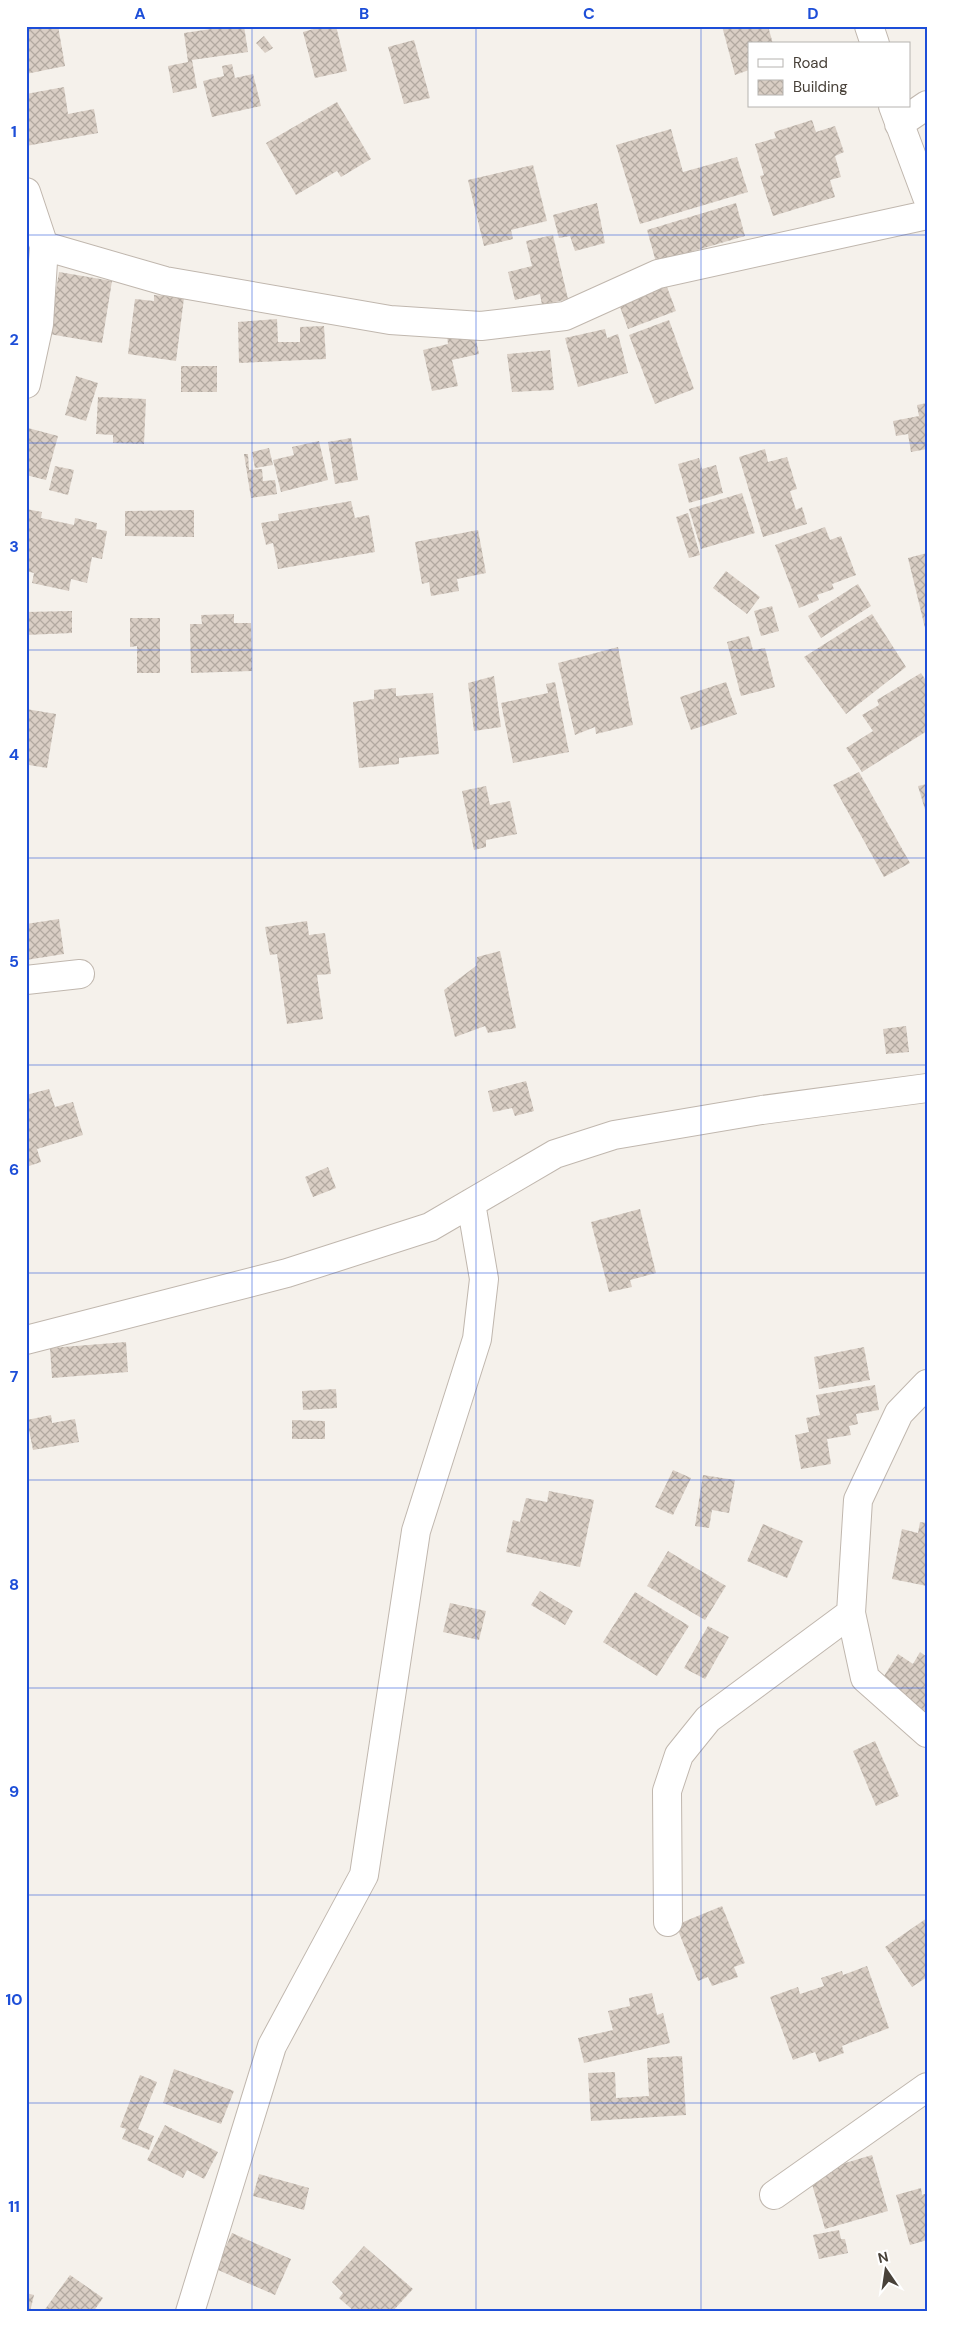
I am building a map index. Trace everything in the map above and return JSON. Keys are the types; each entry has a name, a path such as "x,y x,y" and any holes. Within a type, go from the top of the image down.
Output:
{"street":[{"path":"869,26 873,42"},
{"path":"927,105 896,115 927,197"},
{"path":"26,192 44,246 39,324 26,384"},
{"path":"44,246 165,281 390,320 481,326 565,316 658,274 927,215"},
{"path":"26,980 80,974"},
{"path":"26,1340 287,1273 430,1227 555,1154 614,1135 762,1110 927,1088"},
{"path":"190,2312 272,2046 364,1875 416,1531 477,1339 484,1279 471,1203"},
{"path":"927,1384 899,1413 858,1500 850,1613 865,1678 927,1733"},
{"path":"668,1922 666,1791 679,1755 708,1718 850,1613"},
{"path":"774,2195 927,2088"}],"building":[{"path":"26,26 58,26 65,66 26,74"},
{"path":"231,26 244,26 248,52 192,60 197,88 173,93 168,66 188,62 184,33"},
{"path":"324,26 336,26 347,71 315,78 303,32"},
{"path":"722,26 768,26 772,42 748,42 748,70 735,75"},
{"path":"264,36 273,48 265,53 256,43"},
{"path":"414,40 430,98 404,104 388,47"},
{"path":"232,64 235,78 253,74 261,106 212,117 203,81 224,76 222,66"},
{"path":"64,87 68,114 94,109 98,133 26,146 26,94"},
{"path":"337,102 371,159 341,177 337,171 296,195 266,143"},
{"path":"812,120 816,132 835,126 844,152 835,156 841,177 830,180 835,197 773,216 760,176 764,175 755,144 776,138 774,132"},
{"path":"671,129 683,172 737,157 748,192 640,224 616,145"},
{"path":"533,165 547,221 511,230 513,239 484,246 468,180"},
{"path":"597,203 605,243 575,251 570,236 559,238 553,215"},
{"path":"736,203 745,236 656,262 647,230"},
{"path":"553,235 568,299 542,305 540,294 515,300 508,272 532,266 526,241"},
{"path":"59,272 112,281 102,343 49,334"},
{"path":"664,279 676,311 628,329 616,296"},
{"path":"154,295 184,298 176,361 128,354 135,299 154,301"},
{"path":"277,319 278,342 300,342 300,327 324,326 326,359 239,363 238,322"},
{"path":"669,320 694,389 655,404 629,335"},
{"path":"605,329 607,338 618,334 628,373 578,387 565,338"},
{"path":"474,331 479,354 452,360 458,386 432,391 423,350 448,344 447,336"},
{"path":"550,350 554,390 512,392 507,354"},
{"path":"181,366 217,366 217,392 181,392"},
{"path":"76,376 98,383 86,421 65,415"},
{"path":"98,397 146,399 144,444 113,443 113,435 96,434"},
{"path":"927,403 927,449 911,452 908,434 896,436 893,421 919,416 917,405"},
{"path":"28,428 58,436 46,480 26,475"},
{"path":"351,438 358,480 335,484 328,442"},
{"path":"319,441 328,480 281,492 273,460 294,455 292,447"},
{"path":"269,448 273,465 255,468 252,452"},
{"path":"765,449 768,462 787,457 797,489 790,491 796,510 802,507 807,524 763,537 739,457"},
{"path":"244,454 248,454 249,470 262,469 263,481 275,480 277,494 251,498"},
{"path":"699,458 702,469 716,465 723,493 689,503 678,464"},
{"path":"55,466 74,470 68,495 49,490"},
{"path":"742,493 755,533 701,549 689,509"},
{"path":"351,501 355,518 369,515 375,552 278,569 273,543 266,545 261,523 279,520 278,514"},
{"path":"26,509 42,512 41,518 74,525 75,518 97,523 96,529 107,531 102,559 92,557 87,583 71,579 69,591 32,583 34,573 26,571"},
{"path":"194,510 194,537 125,536 125,511"},
{"path":"688,513 700,555 689,558 676,517"},
{"path":"825,527 830,540 841,536 856,575 832,584 834,589 817,595 819,600 799,608 775,545"},
{"path":"478,530 486,573 457,579 459,591 431,596 429,582 422,584 415,542"},
{"path":"927,553 927,632 926,632 908,558"},
{"path":"726,571 760,597 747,614 713,588"},
{"path":"858,584 871,606 821,638 808,616"},
{"path":"772,606 779,631 761,636 754,611"},
{"path":"72,611 72,633 26,635 26,612"},
{"path":"234,614 234,623 251,623 252,671 191,673 190,624 202,624 201,615"},
{"path":"872,614 906,667 846,714 804,657"},
{"path":"130,618 160,618 160,673 137,673 137,646 130,647"},
{"path":"749,636 753,650 765,648 775,687 741,696 727,642"},
{"path":"618,647 633,725 596,734 595,727 575,735 558,663"},
{"path":"921,673 927,682 927,731 862,772 846,748 873,731 862,715 879,705 877,700"},
{"path":"494,676 501,727 474,731 468,683"},
{"path":"555,682 569,752 513,763 501,703 548,693 546,684"},
{"path":"726,682 737,714 691,730 680,697"},
{"path":"396,688 396,696 433,693 439,754 399,758 399,764 359,768 353,702 374,699 374,690"},
{"path":"26,709 56,714 47,768 29,765 27,775"},
{"path":"859,772 910,863 884,877 833,785"},
{"path":"927,784 927,813 926,813 918,786"},
{"path":"486,786 490,805 510,801 517,834 486,840 486,847 474,850 462,791"},
{"path":"59,919 64,954 26,960 26,924"},
{"path":"307,921 309,935 325,933 331,974 317,975 323,1019 287,1024 277,954 270,955 265,927"},
{"path":"500,951 516,1028 488,1033 485,1026 455,1037 444,990 476,966 477,957"},
{"path":"906,1026 909,1052 886,1054 883,1029"},
{"path":"526,1081 534,1111 515,1116 512,1108 493,1112 488,1091"},
{"path":"49,1089 55,1107 73,1102 83,1135 37,1149 41,1162 26,1167 26,1095"},
{"path":"328,1167 336,1188 313,1197 305,1177"},
{"path":"640,1209 656,1273 630,1280 632,1287 609,1292 591,1222"},
{"path":"126,1342 128,1372 52,1378 50,1348"},
{"path":"864,1347 870,1380 819,1389 814,1357"},
{"path":"875,1385 879,1410 856,1414 858,1424 849,1426 851,1435 827,1439 831,1464 801,1469 795,1435 809,1432 806,1418 820,1415 816,1395"},
{"path":"336,1389 337,1408 303,1410 302,1391"},
{"path":"51,1415 52,1423 75,1419 79,1442 33,1450 27,1420"},
{"path":"292,1420 325,1421 325,1439 292,1439"},
{"path":"673,1470 691,1478 673,1515 655,1507"},
{"path":"703,1475 735,1480 729,1513 712,1510 709,1528 695,1526"},
{"path":"549,1491 594,1500 580,1567 506,1552 513,1520 520,1522 526,1498 547,1502"},
{"path":"920,1522 927,1523 927,1586 892,1579 902,1529 918,1533"},
{"path":"763,1524 803,1541 787,1578 747,1561"},
{"path":"668,1551 726,1586 705,1620 647,1586"},
{"path":"540,1591 573,1611 565,1625 531,1605"},
{"path":"635,1592 689,1626 657,1676 603,1642"},
{"path":"450,1603 486,1611 479,1640 443,1632"},
{"path":"708,1626 729,1637 705,1679 684,1668"},
{"path":"920,1652 927,1657 927,1713 879,1684 898,1654 913,1664"},
{"path":"875,1741 899,1796 876,1806 853,1751"},
{"path":"722,1906 745,1963 734,1967 738,1977 712,1986 708,1977 698,1981 676,1925"},
{"path":"927,1918 927,1977 912,1987 885,1947"},
{"path":"867,1966 889,2028 842,2046 844,2053 819,2062 815,2052 793,2060 770,1997 798,1987 800,1994 824,1986 821,1978 842,1971 843,1975"},
{"path":"652,1993 657,2015 663,2013 670,2043 584,2063 578,2038 613,2030 608,2011 630,2006 629,1998"},
{"path":"682,2056 686,2115 591,2121 588,2073 615,2072 616,2098 649,2096 647,2058"},
{"path":"174,2069 234,2091 221,2124 163,2103"},
{"path":"140,2075 157,2082 138,2129 154,2136 149,2150 122,2139 126,2129 120,2127"},
{"path":"165,2125 218,2152 204,2179 187,2170 183,2178 147,2160"},
{"path":"872,2155 888,2211 825,2229 809,2174"},
{"path":"259,2174 309,2188 304,2210 253,2196"},
{"path":"921,2188 922,2195 927,2193 927,2240 910,2245 896,2195"},
{"path":"839,2230 841,2239 845,2239 848,2253 819,2259 813,2235"},
{"path":"232,2233 291,2259 275,2295 216,2269"},
{"path":"364,2246 413,2289 392,2312 355,2312 339,2298 343,2293 332,2282"},
{"path":"70,2275 103,2298 93,2312 43,2312"},
{"path":"26,2293 34,2295 30,2312 26,2312"}]}
